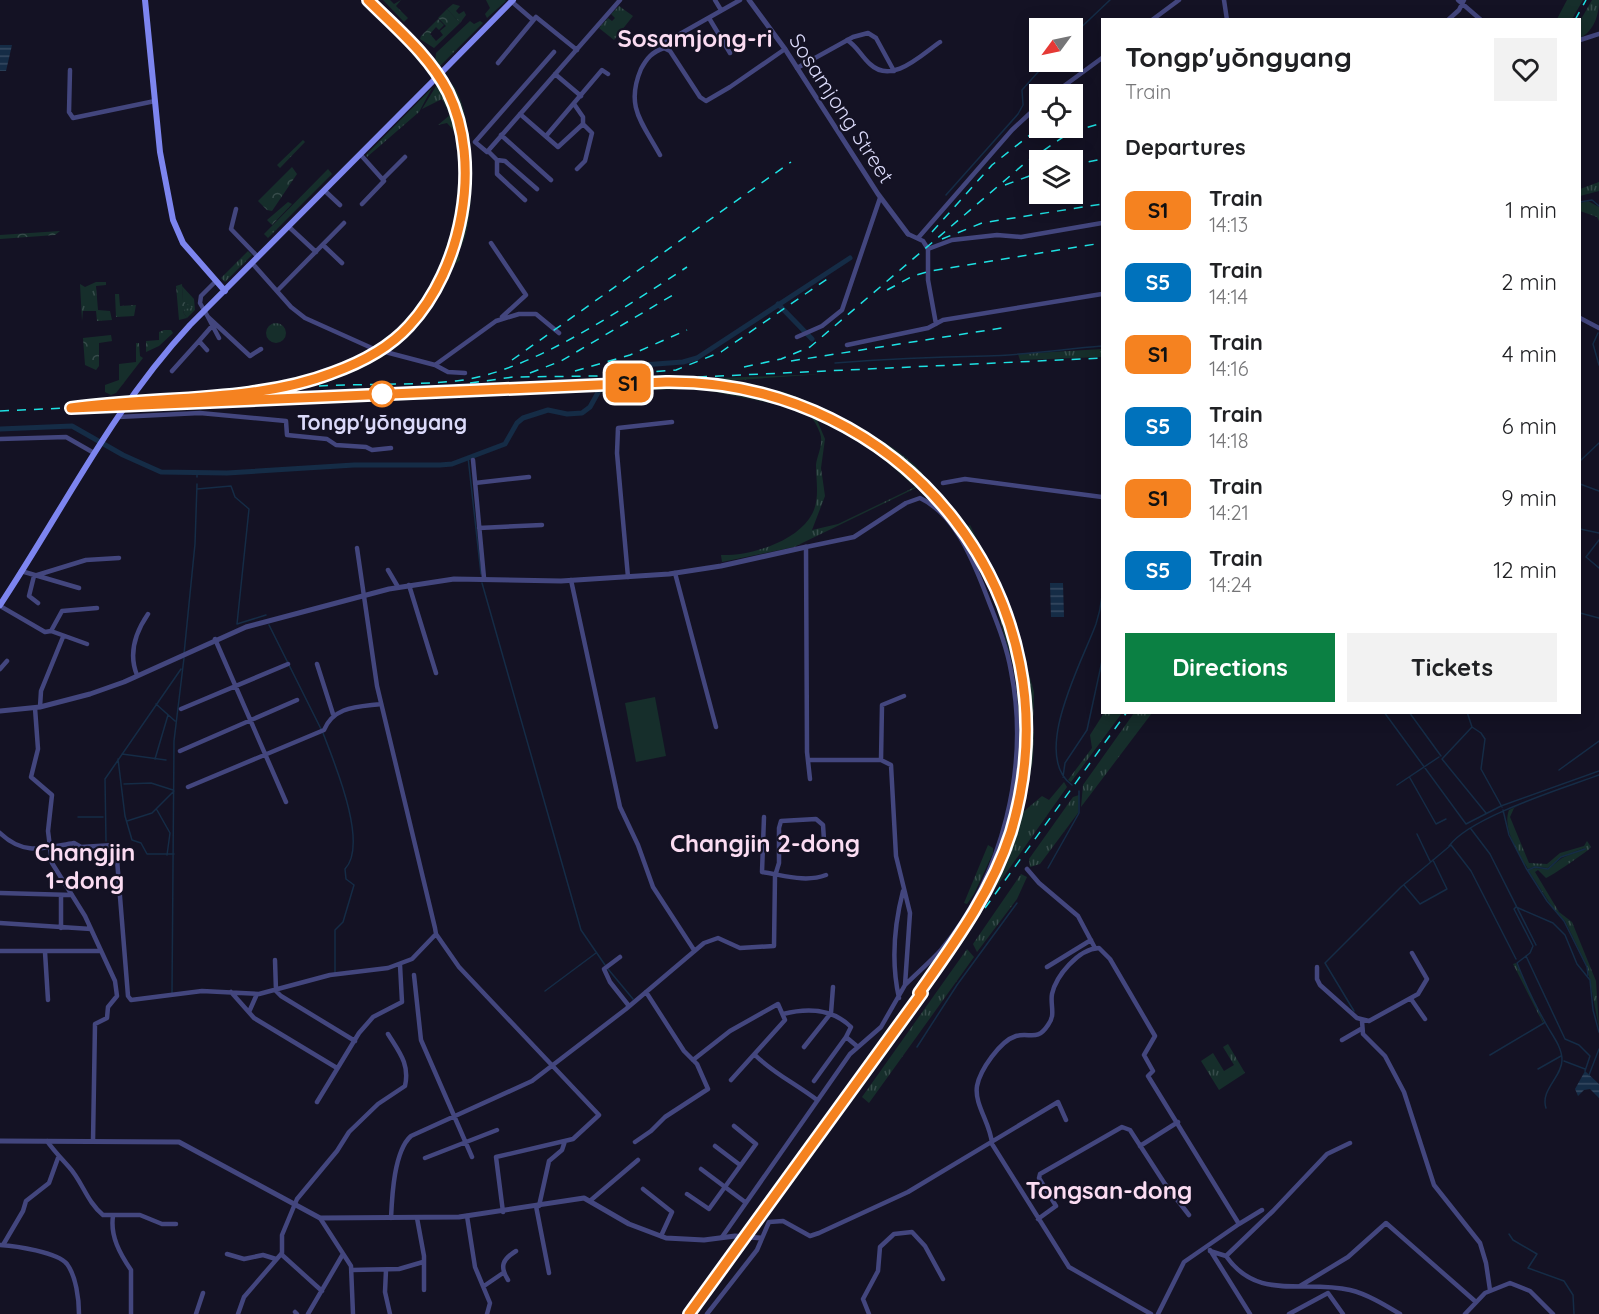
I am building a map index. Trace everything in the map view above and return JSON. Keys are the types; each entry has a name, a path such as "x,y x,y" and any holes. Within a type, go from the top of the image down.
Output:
{"main road":[{"path":"145,0 155,101 172,220 183,243 225,291"},
{"path":"0,605 2,597 21,571 105,434 154,366 206,315 225,291 288,226 512,1"}],"street":[{"path":"488,151 620,0"},
{"path":"715,0 722,10"},
{"path":"664,48 664,43 740,0"},
{"name":"Sosamjong Street","path":"749,0 785,49 880,198 908,234"},
{"path":"1155,18 1179,0"},
{"path":"1224,0 1227,18"},
{"path":"1458,0 1464,2 1480,18"},
{"path":"512,1 533,20"},
{"path":"1450,18 1464,2"},
{"path":"498,63 533,20 538,17 576,50"},
{"path":"709,18 730,53"},
{"path":"797,68 847,40 871,33 894,71"},
{"path":"1581,40 1599,34"},
{"path":"847,40 877,69 894,71 940,42"},
{"path":"664,48 669,51 699,97 706,101 785,49"},
{"path":"660,155 632,98 633,89 650,54 664,48"},
{"path":"537,189 505,161 497,160 475,142 554,52"},
{"path":"1067,84 1101,59"},
{"path":"69,70 69,112 73,118 155,101"},
{"path":"546,136 602,70 608,74"},
{"path":"555,74 581,96"},
{"path":"520,114 560,147 583,124 583,117 574,105"},
{"path":"918,238 1012,130 1029,114"},
{"path":"577,169 585,161 591,141 591,132 583,124"},
{"path":"501,135 551,180"},
{"path":"360,154 384,178"},
{"path":"362,204 405,157"},
{"path":"497,160 497,174 525,200"},
{"path":"324,190 340,205"},
{"path":"797,337 831,320 842,310 880,198"},
{"path":"236,209 231,229 258,257"},
{"path":"277,291 344,223"},
{"path":"928,249 952,240 996,235 1021,237 1101,223"},
{"path":"288,226 316,252"},
{"path":"908,234 918,238 928,249 928,280 936,324"},
{"path":"435,365 500,319 526,295 492,243"},
{"path":"323,245 342,264"},
{"path":"252,263 305,318 374,349 435,365 448,372 465,373"},
{"path":"216,281 201,296 206,315 219,338"},
{"path":"847,345 1002,309 1101,294"},
{"path":"500,319 536,314 559,333"},
{"path":"206,315 250,356 261,350"},
{"path":"1581,319 1599,328"},
{"path":"172,371 212,326"},
{"path":"200,341 207,350"},
{"path":"116,417 200,413 286,421 287,435 327,439 336,445 366,447 372,450 391,448"},
{"path":"628,577 617,453 618,428 672,422"},
{"path":"0,439 66,437 95,451"},
{"path":"472,460 484,578"},
{"path":"475,483 529,477"},
{"path":"943,483 965,479 1101,497"},
{"path":"0,711 37,707 108,688 215,639 270,618 398,587 484,578 571,580 628,577 722,566 854,537 915,498 926,501 948,521 970,556 1000,631 1011,671 1016,711 1016,751 1013,788 999,843 976,896 941,950 905,985"},
{"path":"479,528 543,525"},
{"path":"806,547 807,752 810,779"},
{"path":"357,548 381,704 436,934 459,967 599,1115 582,1132 565,1141 507,1153 496,1158 503,1212"},
{"path":"34,576 86,561 118,558"},
{"path":"388,570 398,587"},
{"path":"21,571 79,588"},
{"path":"675,573 716,727"},
{"path":"34,576 29,596 38,603"},
{"path":"571,580 620,807 638,845 653,887 694,950"},
{"path":"409,585 436,673"},
{"path":"0,605 45,632 87,644"},
{"path":"51,632 62,611 97,608"},
{"path":"137,675 130,660 139,626 148,614"},
{"path":"63,637 41,691 37,707 38,749 31,777 52,795 50,847 52,862 91,928 100,951 112,971 117,996 108,1007 107,1018 95,1024 93,1141"},
{"path":"215,639 286,802"},
{"path":"0,669 7,661"},
{"path":"181,709 288,664"},
{"path":"317,664 333,714"},
{"path":"881,760 882,705 904,696"},
{"path":"180,751 297,700"},
{"path":"188,787 324,730 333,714 360,706 381,704"},
{"path":"722,1237 850,1054 881,1027 905,985 910,913 894,837 891,765 881,760 809,760"},
{"path":"764,817 762,872 775,876 816,879 826,875"},
{"path":"391,1218 397,1168 407,1139 453,1115 532,1080 629,1006 694,950 711,939 718,938 740,948 774,946 775,876 778,871 781,821 816,819 824,825 824,840"},
{"path":"0,833 12,845 21,848 74,843 81,847 114,845 116,847 127,984 131,1000 202,992 257,994 276,991 330,975 400,965 412,958 436,934"},
{"path":"1027,869 1078,916 1095,948"},
{"path":"899,998 895,979 895,933 904,889"},
{"path":"0,893 72,895"},
{"path":"61,895 61,928"},
{"path":"0,923 91,928"},
{"path":"1047,967 1091,940"},
{"path":"1151,1314 1069,1267 992,1144 992,1132 979,1100 977,1086 996,1053 1019,1035 1036,1036 1045,1030 1053,1019 1054,984 1080,956 1099,948 1110,959 1155,1036 1144,1055 1153,1071 1148,1076 1239,1224"},
{"path":"0,951 100,951"},
{"path":"45,952 48,1000"},
{"path":"1317,967 1318,982 1362,1021 1369,1021 1421,992 1426,979 1412,953"},
{"path":"620,957 606,967 610,982 629,1006"},
{"path":"275,960 276,991 293,1005 355,1041"},
{"path":"317,1102 337,1068 373,1017 402,1002 400,965"},
{"path":"414,975 421,1040 472,1158"},
{"path":"804,1047 831,1013 833,987"},
{"path":"231,992 254,1018 337,1068"},
{"path":"635,1142 665,1117 708,1089 693,1060 684,1051 646,992"},
{"path":"249,1012 257,994"},
{"path":"1411,999 1425,1019"},
{"path":"693,1060 730,1031 778,1005 785,1020 731,1080"},
{"path":"783,1014 831,1013 852,1029 814,1081"},
{"path":"1342,1040 1360,1029 1362,1021"},
{"path":"1360,1029 1385,1056 1395,1072 1411,1109 1434,1185 1480,1243 1490,1290"},
{"path":"238,1314 244,1297 281,1254 282,1235 297,1200 337,1151 349,1132 378,1104 405,1086 408,1072 405,1061 388,1034"},
{"path":"846,1037 858,1047"},
{"path":"754,1055 770,1069 788,1077 817,1100"},
{"path":"707,1314 751,1259 766,1225 774,1220 783,1221 810,1236 819,1233 908,1192 992,1144 1058,1102 1066,1120"},
{"path":"1140,1146 1178,1122"},
{"path":"687,1194 709,1209 756,1144 734,1126"},
{"path":"1038,1219 1056,1206 1039,1179 1040,1174 1122,1127 1130,1130 1189,1215"},
{"path":"425,1158 497,1130"},
{"path":"0,1141 179,1142 320,1218 467,1216 580,1198 591,1200 629,1224 661,1236 682,1240 722,1237 761,1238"},
{"path":"47,1141 58,1158 70,1167 103,1215 140,1215 162,1224 176,1224"},
{"path":"549,1273 538,1206 549,1161 562,1150 565,1141"},
{"path":"1226,1256 1331,1150 1350,1143"},
{"path":"715,1146 740,1165"},
{"path":"58,1158 49,1184 26,1202 23,1211 1,1245 28,1248 62,1260 70,1269 79,1314"},
{"path":"591,1200 638,1160"},
{"path":"701,1169 745,1202"},
{"path":"643,1189 672,1212 661,1236"},
{"path":"1158,1314 1184,1262 1209,1248 1239,1224 1262,1210"},
{"path":"113,1216 116,1241 122,1260 131,1270 131,1314"},
{"path":"467,1216 475,1267 490,1303 487,1314"},
{"path":"320,1218 352,1270 353,1314"},
{"path":"417,1218 424,1290"},
{"path":"1299,1286 1348,1257 1386,1223 1476,1302"},
{"path":"869,1314 863,1299 878,1271 880,1247 894,1234 912,1232 925,1246 943,1279"},
{"path":"1209,1248 1226,1256 1234,1268 1260,1284 1271,1287 1299,1286 1352,1290 1400,1314"},
{"path":"1209,1248 1250,1314"},
{"path":"508,1280 503,1273 504,1258 516,1251"},
{"path":"227,1254 244,1259 263,1255 276,1258"},
{"path":"281,1254 322,1291"},
{"path":"308,1314 343,1254"},
{"path":"352,1270 386,1270 423,1262"},
{"path":"386,1270 385,1292 390,1314"},
{"path":"484,1286 503,1273"},
{"path":"1465,1314 1490,1290 1501,1284 1517,1284 1530,1291 1553,1314"},
{"path":"196,1314 203,1293"},
{"path":"1289,1314 1328,1293 1343,1314"}],"green space":[{"path":"383,0 390,0 394,4 401,0 396,6 408,18 404,22"},
{"path":"486,0 506,1 487,18 485,14 490,8"},
{"path":"1567,0 1583,0 1573,18 1558,18"},
{"path":"1592,0 1599,0 1597,17 1589,31 1581,37 1581,19"},
{"path":"453,4 460,6 456,11 459,14 464,11 466,15 460,23 447,9"},
{"path":"383,5 411,34 411,38 379,6"},
{"path":"619,6 633,16 614,40 599,28 608,18 612,21 615,18 611,14"},
{"path":"447,9 460,23 434,48 420,39 421,36 438,19 444,25 439,30 436,27 430,34 436,41 443,35 440,31 446,26 438,18"},
{"path":"470,21 474,24 480,21 483,23 439,67 435,63 436,53"},
{"path":"446,79 456,90 463,109 471,162 469,216 465,237 459,250 457,248 466,192 467,164 464,137"},
{"path":"438,83 447,93 460,133 457,134 447,123 438,125 450,115 442,99 422,109"},
{"path":"432,88 419,112 367,157 366,155"},
{"path":"303,140 305,142 280,168 277,165"},
{"path":"292,167 297,174 272,211 267,210 258,201"},
{"path":"328,169 332,174 268,238 264,234"},
{"path":"1599,182 1599,191 1581,196 1581,189"},
{"path":"1588,201 1599,207 1599,221 1597,217 1581,211 1581,203"},
{"path":"288,202 292,204 272,225 267,220"},
{"path":"60,231 55,235 0,239 0,235"},
{"path":"457,248 460,260 450,268 449,279 443,285 443,290 435,295"},
{"path":"248,251 252,255 225,282 221,278"},
{"path":"96,282 106,282 106,285 96,286 98,310 110,311 112,320 97,321 96,311 83,311 82,321 80,284 85,287"},
{"path":"182,284 183,301 192,308 185,309 183,312 187,318 179,320 176,286"},
{"path":"182,286 194,299 195,310 187,318 183,312 187,304 183,302"},
{"path":"115,294 119,294 120,306 136,305 134,316 116,317"},
{"path":"276,323 283,326 286,333 283,340 276,343 269,340 266,333 269,326"},
{"path":"171,330 173,333 159,346 146,352 146,341 159,340 159,332"},
{"path":"111,335 112,341 99,343 99,366 96,370 85,365 83,338"},
{"path":"136,343 139,343 140,356 143,358 116,393 111,395 105,392 105,385 119,380 119,364 136,362"},
{"path":"1101,349 1101,357 1020,360 1018,354"},
{"path":"823,374 725,381 784,392 814,404 813,407 747,387 696,379"},
{"path":"677,384 710,387 744,392 809,411 869,442 896,462 920,486 794,547 722,562 721,555 757,550 781,541 792,535 813,513 817,486 816,465 821,441 814,421 804,412 700,389 636,390 602,394 604,387","holes":["817,420 825,421 866,443 915,487 838,524 812,530 825,496 821,468 825,439"]},
{"path":"816,406 878,438 909,460 921,471 928,482 926,483 865,434"},
{"path":"929,486 946,500 968,526 970,525 1006,597 1017,632 1034,692 1033,729 1030,730 1034,732 1033,760 1023,812 1042,796 1049,800 1064,782 1067,787 973,920 1000,864 1018,808 1027,751 1027,695 1017,640 997,586 968,535"},
{"path":"924,489 959,531 965,541"},
{"path":"991,591 1006,627 1018,678 1022,731 1018,784 1006,837 985,888 963,926 920,986 961,926 992,870 1013,803 1020,731 1015,672"},
{"path":"655,697 666,756 636,762 625,703"},
{"path":"1103,714 1121,714 1071,782 1068,780 1092,748 1090,735"},
{"path":"1133,714 1151,714 1081,807 1083,785"},
{"path":"1079,795 1078,813 1040,864 1030,867 1029,859 1073,797"},
{"path":"1523,803 1514,808 1510,817 1529,863 1547,864 1560,853 1584,846 1587,841 1591,847 1546,878 1538,870 1535,872 1559,912 1572,922 1596,981 1599,1028 1587,966 1565,921 1553,908 1528,870 1548,869 1562,858 1587,847 1561,857 1548,868 1534,867 1528,869 1512,841 1507,817 1509,810"},
{"path":"988,845 993,848 993,853 974,894 967,904 964,903"},
{"path":"1021,874 1027,877 1017,899 977,952 973,944"},
{"path":"967,949 974,957 869,1103 862,1097"},
{"path":"1516,963 1544,1023 1513,964"},
{"path":"1228,1044 1245,1073 1219,1090 1201,1061 1213,1053 1224,1071 1234,1065 1223,1047"}],"water":[{"path":"0,45 12,45 6,71 0,71"},
{"path":"1050,583 1063,583 1064,617 1051,617"},
{"path":"1585,1071 1599,1084 1599,1098 1590,1089 1584,1090 1578,1096 1575,1089"}],"waterway":[{"path":"1083,26 1110,0"},
{"path":"946,195 1018,114 1023,105 1022,90 1038,72"},
{"path":"1581,202 1592,200 1599,206"},
{"path":"610,371 615,367 683,362 697,358 850,258"},
{"path":"778,304 812,339"},
{"path":"1598,333 1593,344 1599,365"},
{"path":"835,363 1001,355 1101,346"},
{"path":"0,429 72,426 123,455 161,472 227,473 354,465 440,465 452,464 505,444 517,423 523,418 548,410 567,414 582,413 590,407 600,389"},
{"path":"1581,460 1599,443"},
{"path":"468,457 481,574"},
{"path":"184,654 195,544 197,484"},
{"path":"1581,484 1599,491"},
{"path":"197,489 231,486 235,497 249,509 237,624 266,615"},
{"path":"1581,529 1599,533"},
{"path":"1599,540 1586,557 1599,568"},
{"path":"482,583 581,930 605,965"},
{"path":"1072,785 1060,771 1056,752 1058,730 1063,707 1096,624 1101,603"},
{"path":"1581,613 1599,618"},
{"path":"269,625 321,729"},
{"path":"172,994 174,741 184,658"},
{"path":"1063,777 1065,763 1087,730 1101,666"},
{"path":"106,841 105,779 181,669"},
{"path":"156,704 175,721"},
{"path":"1385,714 1466,824 1501,806 1599,771"},
{"path":"1410,714 1441,756"},
{"path":"1468,714 1472,727 1485,739 1481,769 1502,807"},
{"path":"155,759 168,715"},
{"path":"1472,727 1442,759 1486,813"},
{"path":"323,733 347,802 353,841 351,857 345,869 346,879 354,885 343,922 335,930 335,973"},
{"path":"1559,770 1599,741"},
{"path":"122,754 166,760"},
{"path":"1397,785 1439,757"},
{"path":"118,759 125,816 132,840 141,843 147,854 174,854"},
{"path":"1449,846 1460,835 1496,814 1599,775"},
{"path":"1410,778 1436,824 1446,819"},
{"path":"124,784 151,783 173,790"},
{"path":"127,821 152,813 174,791"},
{"path":"1048,868 1079,813 1079,791"},
{"path":"157,810 170,833 167,855"},
{"path":"1503,810 1509,835 1547,901 1564,921 1587,967 1588,975"},
{"path":"78,817 103,817"},
{"path":"1471,829 1490,854 1536,945"},
{"path":"1417,834 1430,861"},
{"path":"1354,1011 1325,963 1401,887 1451,845 1471,871 1516,959"},
{"path":"1528,870 1535,867 1548,869 1561,857 1585,849"},
{"path":"1404,885 1420,904 1447,889 1433,860"},
{"path":"917,1047 957,985 1017,903"},
{"path":"1546,1108 1546,1095 1559,1072 1562,1055 1533,1000 1517,963 1530,953 1533,946 1514,909 1516,907 1553,923 1565,935 1577,964 1590,980 1593,1010 1599,1032"},
{"path":"545,991 596,953"},
{"path":"1526,956 1565,1039 1579,1045 1590,1056 1585,1071"},
{"path":"608,969 633,999"},
{"path":"1490,1055 1544,1023"},
{"path":"1589,1075 1599,1049"},
{"path":"1538,1069 1561,1056"},
{"path":"1564,1061 1585,1069"},
{"path":"1509,1234 1513,1240 1537,1254 1528,1268 1564,1281 1573,1295 1574,1314"}],"railway":[{"path":"236,393 292,385 328,375 379,351 406,329 428,301 445,269 457,234 464,197 465,160 460,125 448,93 422,55 368,0"},
{"path":"1576,18 1586,0"},
{"path":"744,367 781,359 810,347 1024,164 1069,133 1101,123"},
{"path":"932,232 992,165 1029,136"},
{"path":"1083,163 1101,159"},
{"path":"512,360 791,162"},
{"path":"1005,185 1029,176"},
{"path":"942,239 982,223 1101,204"},
{"path":"887,290 913,276 930,271 1101,243"},
{"path":"302,387 437,383 485,375 515,365 576,336 687,267"},
{"path":"470,383 513,377 597,376 676,370 721,352 830,277"},
{"path":"530,373 561,361 678,292"},
{"path":"791,361 1002,328"},
{"path":"575,371 630,355 687,330"},
{"path":"698,377 1101,358"},
{"path":"0,411 650,381"},
{"path":"644,382 688,383 729,388 769,396 806,407 841,424 875,445 908,471 940,502 972,543 996,588 1013,637 1022,688 1025,739 1020,791 1007,841 988,889 974,914 943,962 686,1314"},
{"path":"985,908 1126,714"}],"train":[{"name":"S1","path":"368,0 432,66 451,99 462,138 465,162 464,203 455,243 431,296 409,326 397,337 379,351 331,374 241,393 95,404 71,408 597,386 644,382 713,384 787,399 831,417 876,443 941,503 973,546 986,570 1004,610 1015,648 1024,701 1023,776 1010,832 987,891 966,927 919,993 922,993 689,1314"}],"place":[{"name":"Tongp'yŏngyang","path":"382,394"}],"district":[{"name":"Sosamjong-ri","path":"695,38"},
{"name":"Changjin 2-dong","path":"765,843"},
{"name":"Changjin 1-dong","path":"85,866"},
{"name":"Tongsan-dong","path":"1109,1190"}]}
